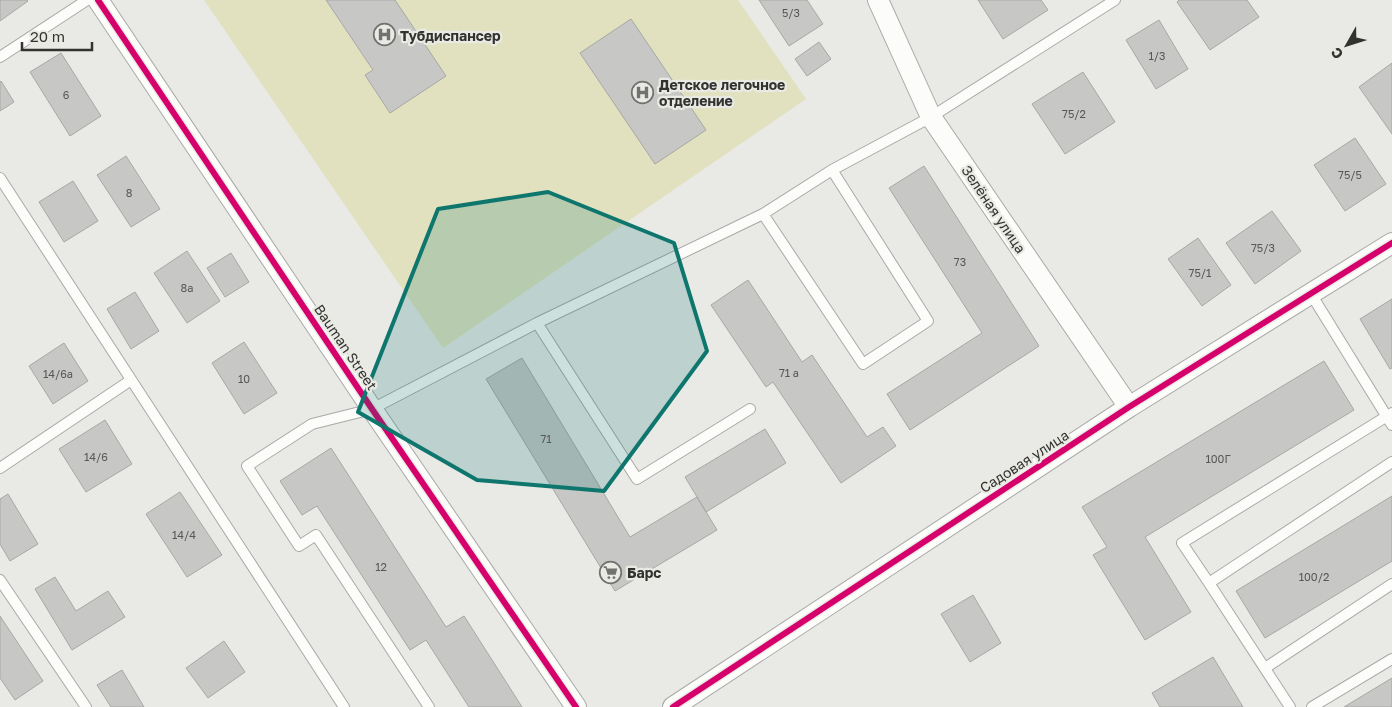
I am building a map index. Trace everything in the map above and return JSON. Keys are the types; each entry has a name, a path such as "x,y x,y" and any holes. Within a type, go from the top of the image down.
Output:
{"street":[{"name":"Bauman Street","path":"98,0 372,408 576,707"},
{"name":"Зелёная улица","path":"878,0 931,117 1129,407"},
{"name":"Садовая улица","path":"673,707 1129,407 1392,243"}],"lane":[{"path":"0,57 87,0"},
{"path":"429,707 316,535 299,546 247,466 312,424 372,408 538,323 763,214 832,170 931,117 1115,0"},
{"path":"763,214 863,364 928,321 832,170"},
{"path":"0,178 344,707"},
{"path":"1290,707 1182,543 1390,418 1311,294"},
{"path":"538,323 637,479 750,409"},
{"path":"0,468 132,380"},
{"path":"1209,583 1392,462"},
{"path":"0,580 86,707"},
{"path":"1264,668 1392,584"},
{"path":"1312,707 1392,659"}],"highlighted area":[{"path":"548,192 674,243 707,351 604,491 477,480 358,412 438,209"}],"green space":[{"path":"204,0 738,0 806,99 443,348"}],"building":[{"path":"0,0 27,0 28,1 0,21"},
{"name":"Тубдиспансер","path":"326,0 395,0 446,76 390,113 365,75 373,70"},
{"path":"759,0 807,0 823,24 789,46"},
{"path":"978,0 1041,0 1048,10 1003,39"},
{"path":"1179,0 1247,0 1259,17 1210,50 1177,2"},
{"name":"Детское легочное отделение","path":"631,19 706,130 655,164 580,53"},
{"path":"1159,20 1188,69 1156,89 1126,40"},
{"path":"819,42 831,59 807,76 795,59"},
{"path":"61,53 101,116 70,136 30,72"},
{"path":"1392,63 1392,134 1359,87"},
{"path":"1083,72 1115,122 1065,154 1032,104"},
{"path":"0,82 14,102 0,111"},
{"path":"1355,138 1386,184 1345,211 1314,165"},
{"path":"126,156 160,209 131,227 97,175"},
{"path":"924,166 1039,346 910,430 887,394 982,333 889,188"},
{"path":"73,181 98,221 64,242 39,202"},
{"path":"1272,211 1301,251 1255,284 1226,243"},
{"path":"1198,238 1231,285 1202,306 1168,259"},
{"path":"187,251 220,301 187,323 154,273"},
{"path":"231,253 249,282 225,297 207,268"},
{"path":"748,280 802,362 812,355 867,437 883,427 896,446 841,483 773,382 766,387 711,305"},
{"path":"135,292 159,331 131,349 107,309"},
{"path":"1392,299 1392,368 1390,369 1360,319"},
{"path":"244,342 277,393 244,414 212,363"},
{"path":"64,343 88,381 53,404 29,366"},
{"path":"522,358 630,537 697,497 717,530 615,591 486,379"},
{"path":"1324,361 1354,410 1145,537 1191,612 1145,640 1093,555 1107,547 1082,507"},
{"path":"105,420 132,464 86,492 59,449"},
{"path":"765,429 786,463 706,512 685,477"},
{"path":"331,448 446,627 464,616 522,707 469,707 426,640 410,650 317,506 302,515 280,481"},
{"path":"180,492 222,555 187,577 146,514"},
{"path":"8,494 38,544 10,561 0,544 0,499"},
{"path":"1392,496 1392,561 1265,638 1236,591"},
{"path":"55,577 76,611 108,591 125,617 72,650 35,589"},
{"path":"973,595 1001,643 970,662 941,614"},
{"path":"0,616 43,681 15,700 0,678"},
{"path":"224,641 245,672 208,698 186,668"},
{"path":"1213,657 1243,707 1160,707 1152,693"},
{"path":"122,670 144,707 111,707 97,685"},
{"path":"1392,678 1392,707 1344,707"}],"cycle path":[{"path":"98,0 372,409 576,707"},
{"path":"673,707 1129,407 1392,243"}],"place":[{"name":"Тубдиспансер","path":"384,35"},
{"name":"Детское легочное отделение","path":"643,92"},
{"name":"Барс","path":"611,572"}]}
